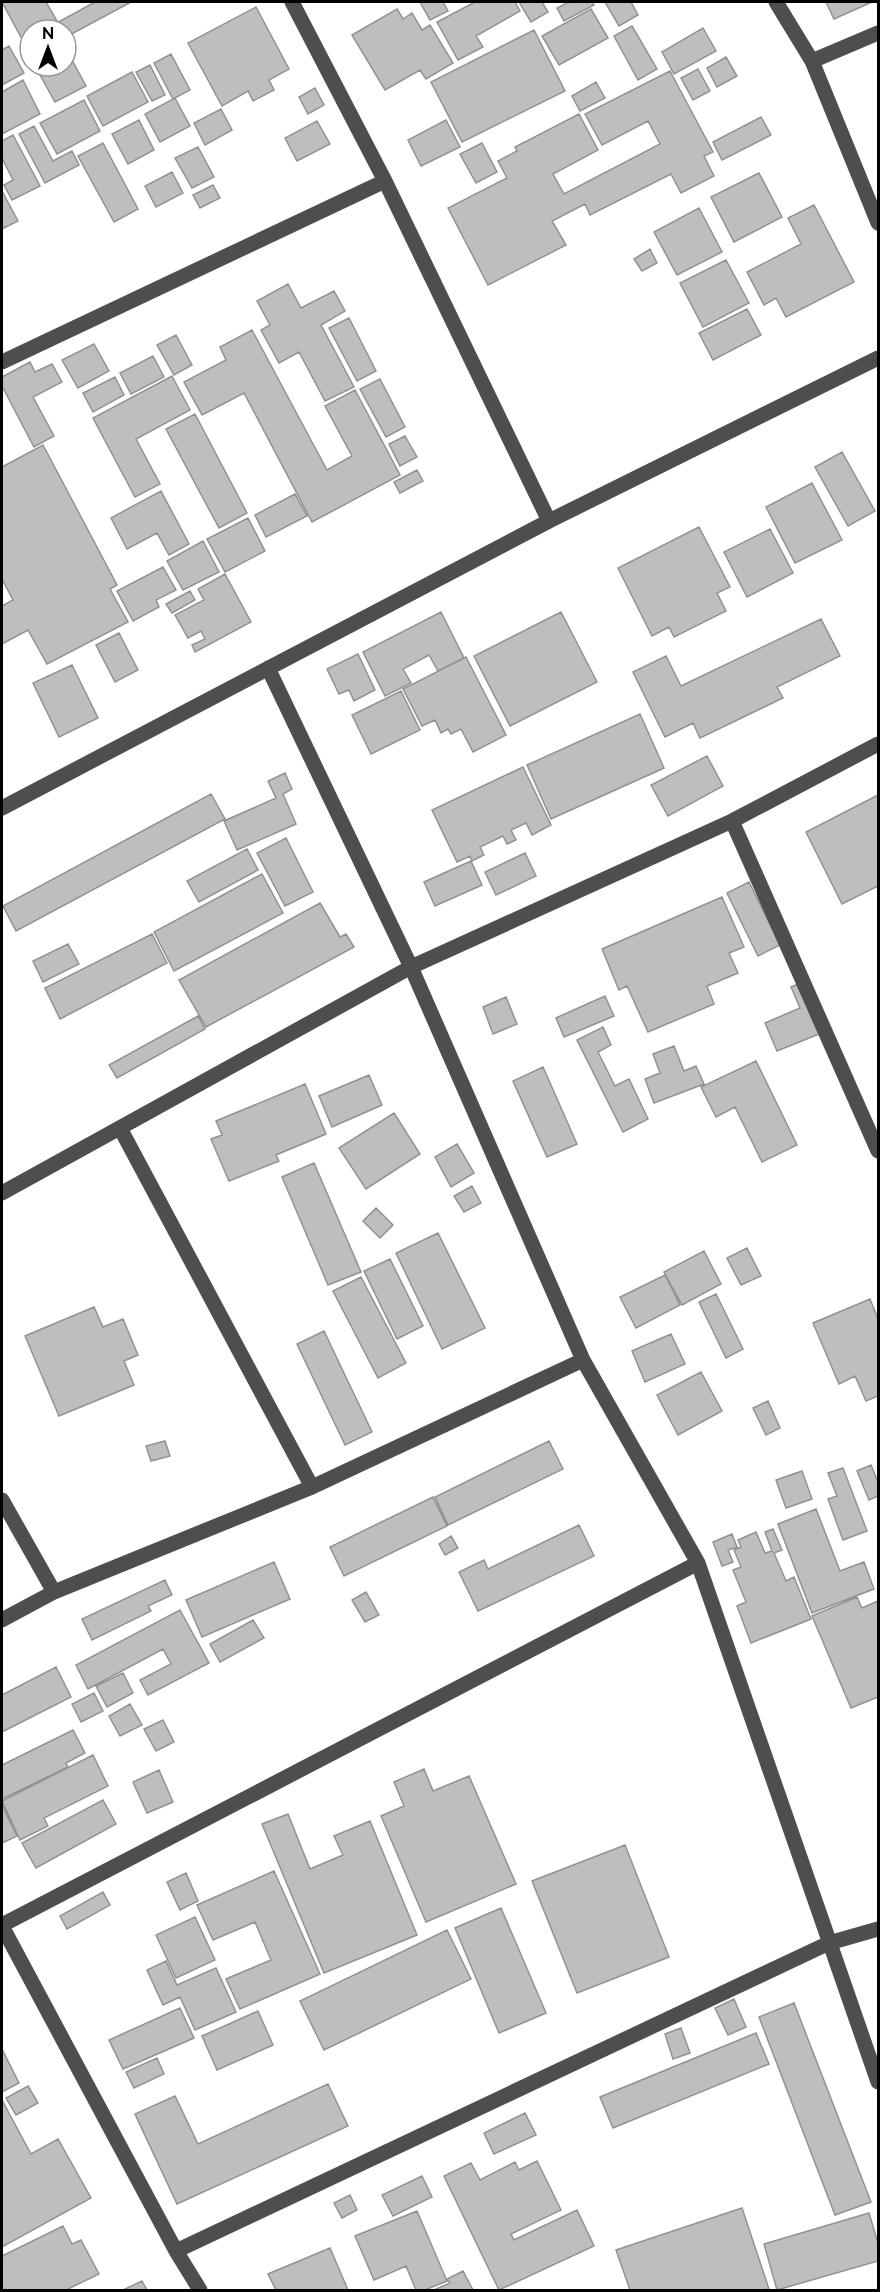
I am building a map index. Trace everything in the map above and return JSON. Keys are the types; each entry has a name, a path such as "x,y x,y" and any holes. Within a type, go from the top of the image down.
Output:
{"street":[{"path":"292,2 386,182 549,521"},
{"path":"776,2 812,61 879,223"},
{"path":"812,61 879,33"},
{"path":"2,362 386,182"},
{"path":"2,808 549,521 879,358"},
{"path":"268,668 411,968 583,1360 698,1563 879,2082"},
{"path":"2,1193 411,968 732,820 879,744"},
{"path":"732,820 879,1151"},
{"path":"120,1128 312,1487"},
{"path":"2,1620 54,1592 312,1487 583,1360"},
{"path":"2,1500 54,1592"},
{"path":"200,2290 176,2251 2,1926 698,1563"},
{"path":"176,2251 829,1943 879,1929"}],"building":[{"path":"2,2 46,2 55,18 18,18 18,32"},
{"path":"95,2 131,2 78,31 78,18 66,18"},
{"path":"420,2 443,2 448,11 430,20"},
{"path":"475,2 515,2 520,11 476,36 483,47 458,60 437,22"},
{"path":"519,2 542,2 548,12 531,22"},
{"path":"569,2 592,2 594,5 564,21 557,8"},
{"path":"605,2 631,2 638,15 619,26"},
{"path":"826,2 872,2 834,19"},
{"path":"256,7 289,69 269,80 274,90 253,101 248,91 222,106 188,43"},
{"path":"397,9 403,19 412,13 422,30 430,25 453,63 426,79 420,70 385,90 352,35"},
{"path":"591,9 608,38 559,65 542,36"},
{"path":"632,26 657,69 638,80 614,36"},
{"path":"703,28 716,51 674,74 662,52"},
{"path":"534,30 565,91 462,142 431,82"},
{"path":"9,46 18,62 18,76 2,85 2,50"},
{"path":"171,54 190,90 173,99 154,63"},
{"path":"726,57 737,76 717,87 707,68"},
{"path":"150,65 165,95 152,101 136,72"},
{"path":"698,69 710,91 693,100 681,78"},
{"path":"78,71 86,86 55,102 42,78 78,78"},
{"path":"670,71 713,152 704,156 714,176 681,193 671,174 590,215 585,204 552,221 566,245 488,285 448,208 507,178 498,161 517,151 515,147 579,114 598,150 553,174 564,194 660,144 648,121 602,145 585,114"},
{"path":"132,72 148,102 103,126 87,96"},
{"path":"23,80 40,114 2,134 2,92"},
{"path":"596,82 605,98 580,111 572,96"},
{"path":"315,88 324,105 308,114 299,97"},
{"path":"175,98 190,126 160,142 145,114"},
{"path":"84,100 100,131 57,154 40,123"},
{"path":"221,109 232,130 205,145 194,123"},
{"path":"761,117 771,135 722,160 713,142"},
{"path":"139,120 154,150 128,164 112,134"},
{"path":"446,120 460,147 421,166 408,140"},
{"path":"317,121 330,144 297,161 285,138"},
{"path":"34,126 53,161 72,151 79,165 45,183 19,134"},
{"path":"13,135 40,186 12,200 4,185 13,180 2,158 2,141"},
{"path":"103,143 138,209 114,222 78,156"},
{"path":"482,143 497,172 476,183 460,154"},
{"path":"198,147 214,177 192,188 175,158"},
{"path":"172,172 183,193 156,207 145,186"},
{"path":"759,173 782,217 734,242 711,197"},
{"path":"213,185 220,198 200,208 193,195"},
{"path":"2,191 18,221 2,229"},
{"path":"814,205 854,282 786,317 776,298 764,305 747,272 801,244 788,218"},
{"path":"699,208 722,252 677,275 654,232"},
{"path":"650,249 657,263 642,271 634,259"},
{"path":"726,260 749,303 703,327 680,283"},
{"path":"288,284 301,308 334,291 345,311 321,325 354,387 325,401 299,352 279,363 261,330 270,325 257,301"},
{"path":"747,309 761,335 713,360 699,333"},
{"path":"349,318 376,371 357,381 329,328"},
{"path":"252,330 327,470 352,456 325,406 355,390 400,475 312,522 244,393 202,415 184,382 226,360 220,347"},
{"path":"176,335 192,365 174,375 157,345"},
{"path":"94,344 109,371 78,388 62,360"},
{"path":"153,356 164,377 131,394 120,373"},
{"path":"30,362 35,372 52,364 62,382 33,397 54,436 34,447 2,386 2,377"},
{"path":"172,376 190,410 136,439 160,484 135,497 93,418"},
{"path":"115,377 124,395 93,412 83,393"},
{"path":"380,379 405,427 386,437 360,389"},
{"path":"195,414 247,513 219,528 166,429"},
{"path":"405,436 417,457 400,466 389,444"},
{"path":"43,445 117,585 110,589 128,622 47,664 28,630 2,644 2,606 13,600 2,579 2,467"},
{"path":"842,452 875,511 848,526 815,467"},
{"path":"417,470 423,481 400,493 394,482"},
{"path":"812,483 842,540 795,563 766,507"},
{"path":"161,491 189,544 169,555 157,533 127,549 111,518"},
{"path":"295,494 307,516 266,537 255,515"},
{"path":"248,518 265,551 225,572 207,539"},
{"path":"699,527 730,587 717,593 726,611 674,637 669,627 652,636 618,568"},
{"path":"770,529 793,573 747,597 724,552"},
{"path":"203,541 219,572 183,590 167,561"},
{"path":"163,567 176,590 156,600 159,607 133,621 117,591"},
{"path":"225,574 251,622 195,652 192,645 205,639 201,631 188,638 175,615 204,600 198,589"},
{"path":"190,591 195,600 172,613 166,604"},
{"path":"441,612 464,658 438,671 429,655 403,669 411,683 385,696 363,652"},
{"path":"561,612 597,682 510,726 474,656"},
{"path":"821,619 840,656 777,687 783,698 700,738 693,723 665,737 633,672 666,656 681,686"},
{"path":"119,633 138,670 115,682 96,645"},
{"path":"358,654 375,690 354,701 349,690 339,694 327,669"},
{"path":"466,657 506,735 473,752 461,729 451,734 448,729 441,733 435,720 422,726 403,689"},
{"path":"72,665 98,718 59,737 33,683"},
{"path":"401,691 420,730 371,754 352,715"},
{"path":"640,714 664,768 551,819 527,765"},
{"path":"707,756 723,786 668,816 651,785"},
{"path":"523,767 551,825 532,835 526,823 511,830 516,840 507,844 503,836 480,847 484,855 472,861 470,856 457,862 432,810"},
{"path":"285,773 292,789 283,794 296,824 237,850 224,821 276,798 268,781"},
{"path":"211,794 225,819 16,931 3,906"},
{"path":"878,795 878,886 842,904 806,832"},
{"path":"286,838 313,892 285,906 257,853"},
{"path":"247,849 258,870 199,902 187,881"},
{"path":"525,853 536,876 496,895 485,872"},
{"path":"471,861 482,885 435,906 424,882"},
{"path":"262,874 283,913 174,971 154,932"},
{"path":"749,882 780,945 758,956 727,893"},
{"path":"722,897 744,947 729,953 738,973 707,986 714,1004 648,1032 627,986 619,990 602,949"},
{"path":"320,903 340,937 346,934 354,947 206,1027 179,980"},
{"path":"152,934 167,963 60,1019 45,988"},
{"path":"68,944 79,964 43,982 33,961"},
{"path":"798,984 819,1034 777,1051 765,1023 800,1008 791,987"},
{"path":"605,996 614,1016 564,1037 556,1018"},
{"path":"506,997 517,1024 493,1034 483,1007"},
{"path":"198,1016 205,1029 117,1078 109,1065"},
{"path":"603,1027 611,1045 598,1052 615,1086 629,1079 648,1119 623,1132 577,1040"},
{"path":"674,1046 684,1071 696,1066 704,1084 654,1103 645,1079 660,1073 653,1054"},
{"path":"756,1061 797,1145 762,1162 735,1107 716,1117 701,1087"},
{"path":"543,1067 577,1144 547,1157 513,1081"},
{"path":"369,1075 382,1105 332,1127 319,1096"},
{"path":"305,1084 326,1134 276,1155 279,1161 229,1181 211,1139 222,1135 216,1121"},
{"path":"394,1113 420,1154 366,1189 339,1148"},
{"path":"457,1144 474,1173 451,1187 435,1157"},
{"path":"314,1163 361,1272 328,1285 282,1177"},
{"path":"472,1186 481,1203 464,1212 454,1196"},
{"path":"376,1208 393,1225 380,1238 363,1221"},
{"path":"438,1233 485,1328 442,1349 396,1253"},
{"path":"747,1248 761,1276 741,1285 727,1258"},
{"path":"704,1251 721,1284 682,1305 664,1272"},
{"path":"390,1259 423,1326 397,1339 364,1271"},
{"path":"665,1275 680,1305 636,1328 620,1297"},
{"path":"361,1277 406,1363 378,1378 333,1291"},
{"path":"716,1294 743,1349 726,1358 699,1302"},
{"path":"870,1299 878,1319 878,1396 866,1401 855,1376 839,1384 813,1323"},
{"path":"94,1307 103,1327 123,1319 138,1355 124,1361 134,1385 59,1416 25,1336"},
{"path":"324,1331 372,1432 345,1445 297,1344"},
{"path":"671,1334 685,1364 645,1382 632,1351"},
{"path":"701,1372 722,1411 678,1435 657,1395"},
{"path":"768,1401 780,1428 766,1435 753,1408"},
{"path":"165,1441 170,1456 151,1461 146,1446"},
{"path":"549,1441 563,1469 448,1525 435,1497"},
{"path":"871,1465 878,1482 878,1496 869,1500 857,1471"},
{"path":"843,1468 867,1531 843,1540 828,1499 837,1496 828,1473"},
{"path":"802,1471 812,1499 786,1508 776,1480"},
{"path":"433,1497 447,1526 344,1576 330,1547"},
{"path":"816,1509 840,1571 864,1562 874,1589 812,1613 778,1524"},
{"path":"579,1525 594,1556 478,1611 459,1572 484,1560 488,1569"},
{"path":"773,1529 782,1550 774,1553 786,1581 794,1577 811,1619 751,1643 737,1606 746,1602 733,1570 741,1567 734,1550 741,1547 738,1540 756,1532 765,1553 772,1551 765,1532"},
{"path":"732,1534 737,1547 728,1550 733,1562 722,1566 713,1542"},
{"path":"451,1536 458,1548 445,1555 439,1544"},
{"path":"274,1562 290,1599 202,1637 186,1600"},
{"path":"165,1580 172,1595 148,1606 151,1611 92,1640 82,1619"},
{"path":"366,1592 379,1615 365,1622 352,1600"},
{"path":"857,1597 862,1608 878,1601 878,1697 851,1708 812,1616"},
{"path":"180,1610 209,1663 148,1695 140,1680 171,1664 163,1649 88,1689 76,1665"},
{"path":"253,1620 264,1638 220,1662 210,1644"},
{"path":"56,1667 71,1697 2,1732 2,1695"},
{"path":"123,1673 133,1693 107,1707 96,1686"},
{"path":"94,1693 103,1711 81,1722 72,1704"},
{"path":"130,1704 142,1725 120,1736 109,1716"},
{"path":"163,1720 174,1742 156,1751 144,1729"},
{"path":"73,1730 85,1753 66,1763 68,1767 2,1799 2,1765"},
{"path":"93,1755 108,1786 44,1818 48,1826 20,1840 2,1801"},
{"path":"424,1769 433,1791 469,1776 516,1884 426,1922 381,1816 404,1806 394,1782"},
{"path":"159,1770 173,1802 147,1813 133,1782"},
{"path":"103,1800 116,1824 36,1868 22,1843"},
{"path":"2,1805 17,1836 2,1843"},
{"path":"288,1814 310,1869 343,1855 334,1836 370,1821 417,1935 324,1973 262,1824"},
{"path":"625,1845 669,1957 577,1993 532,1881"},
{"path":"274,1871 320,1974 240,2009 226,1979 271,1960 255,1922 213,1940 197,1905"},
{"path":"186,1873 198,1901 180,1910 167,1882"},
{"path":"103,1892 110,1905 67,1929 60,1916"},
{"path":"501,1908 546,2013 499,2033 455,1928"},
{"path":"195,1917 215,1960 176,1978 156,1935"},
{"path":"447,1930 471,1979 324,2050 300,2001"},
{"path":"166,1961 177,1985 216,1968 236,2012 195,2030 180,1997 163,2005 147,1970"},
{"path":"734,1999 746,2027 728,2035 715,2008"},
{"path":"794,2003 871,2202 835,2215 759,2017"},
{"path":"180,2008 194,2038 123,2069 109,2040"},
{"path":"258,2011 273,2045 217,2070 202,2036"},
{"path":"681,2028 690,2053 673,2059 665,2034"},
{"path":"756,2033 769,2064 613,2128 600,2097"},
{"path":"2,2049 19,2083 2,2092"},
{"path":"157,2058 164,2074 134,2088 126,2072"},
{"path":"328,2084 348,2126 177,2204 135,2114 175,2096 198,2144"},
{"path":"28,2086 38,2103 16,2115 6,2098"},
{"path":"2,2100 31,2154 58,2139 91,2198 2,2247"},
{"path":"525,2113 536,2135 494,2154 484,2133"},
{"path":"537,2161 561,2210 511,2234 514,2240 577,2210 594,2246 499,2290 444,2176 471,2163 480,2180 515,2162 519,2170"},
{"path":"422,2176 432,2197 393,2216 382,2195"},
{"path":"350,2195 357,2210 342,2218 334,2203"},
{"path":"742,2208 769,2289 630,2290 616,2250"},
{"path":"417,2211 447,2281 425,2290 416,2290 406,2266 374,2280 355,2236"},
{"path":"869,2213 878,2243 878,2261 777,2290 764,2244"},
{"path":"63,2226 72,2244 81,2240 99,2274 66,2290 2,2290 2,2256"},
{"path":"330,2248 348,2290 276,2290 268,2274"},
{"path":"463,2271 473,2290 434,2290 450,2283 447,2279"},
{"path":"142,2281 147,2290 123,2290"}]}
